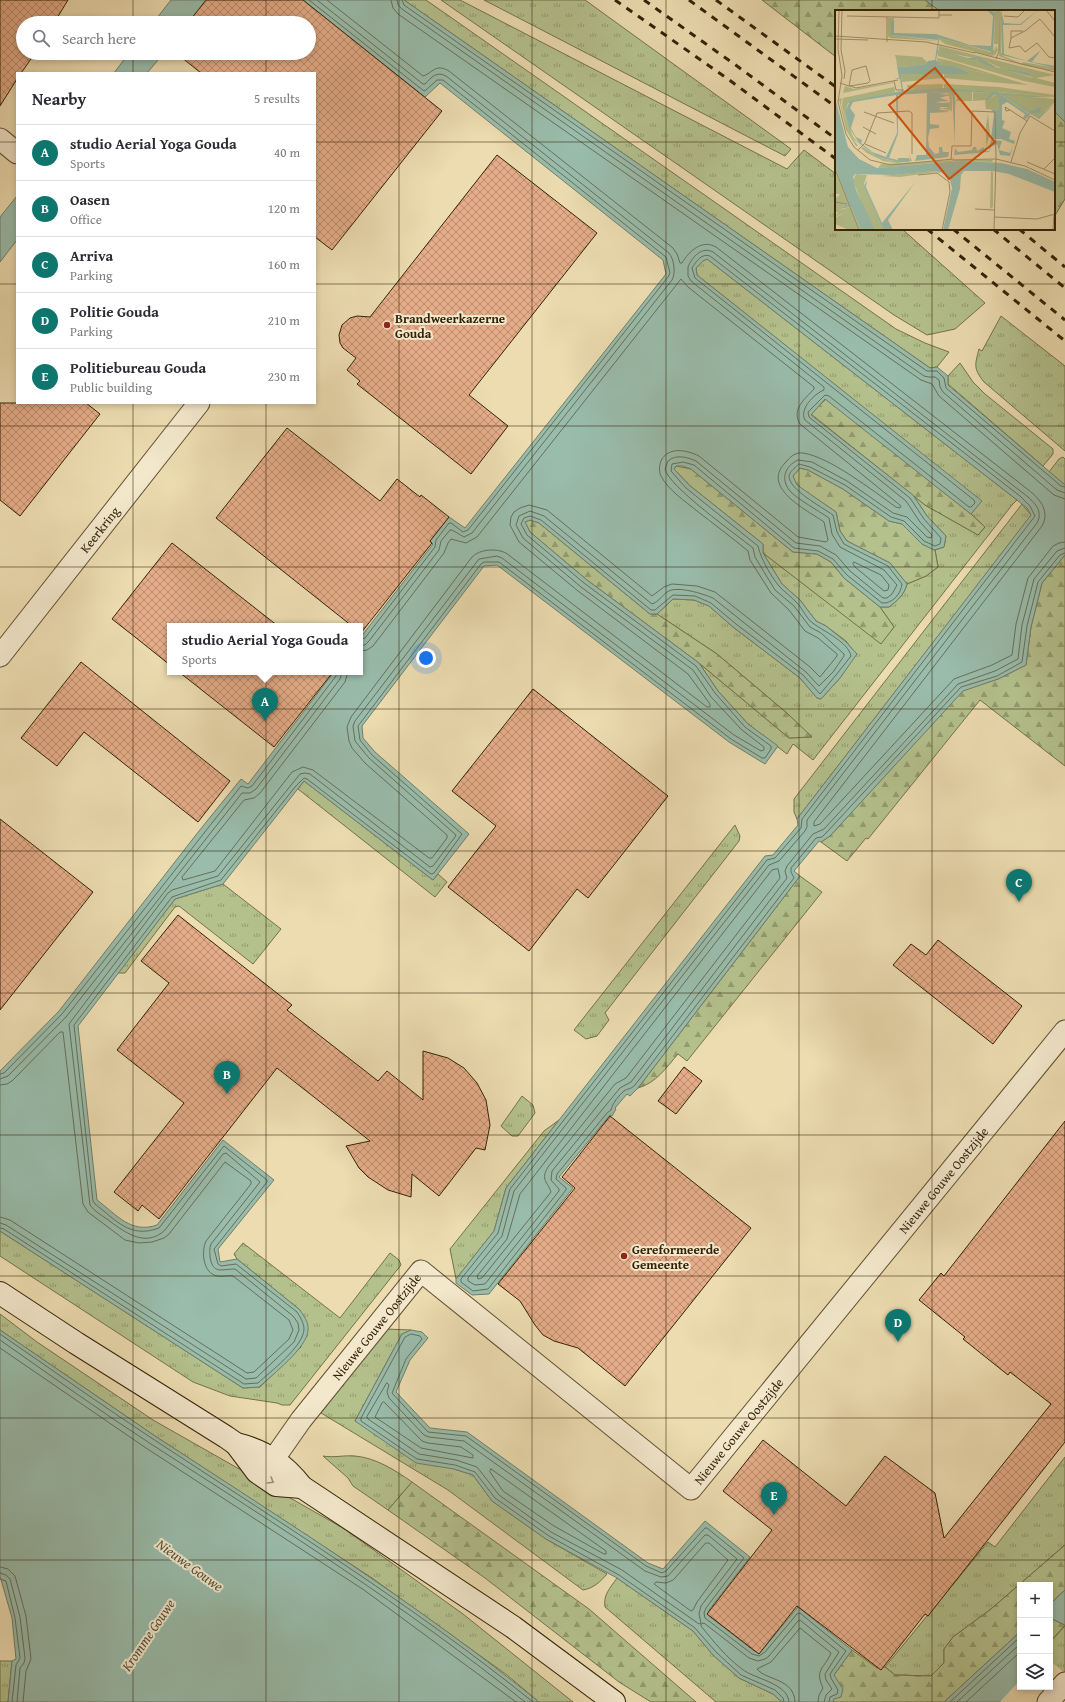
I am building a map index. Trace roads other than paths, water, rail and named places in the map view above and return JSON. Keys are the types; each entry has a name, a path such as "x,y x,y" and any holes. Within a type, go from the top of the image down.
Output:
{"main road":[{"path":"0,1293 242,1452 257,1472 276,1485 302,1487"},
{"path":"242,1452 254,1449 273,1460 289,1471 302,1487 514,1627 614,1702"}],"street":[{"path":"0,139 16,151"},
{"name":"Keerkring","path":"0,656 198,404"},
{"name":"Nieuwe Gouwe Oostzijde","path":"273,1460 301,1420 420,1271 691,1489 1065,1031"},
{"path":"1048,1702 1065,1683"}],"water":[{"path":"171,0 206,0 193,16 158,16"},
{"path":"303,0 404,0 930,368 937,367 948,376 948,385 1065,485 1065,555 1042,583 1031,627 1026,665 998,679 963,691 830,836 821,842 819,841 794,871 800,876 638,1088 630,1096 627,1094 615,1108 616,1109 612,1116 610,1115 559,1177 573,1188 489,1294 472,1295 456,1283 456,1279 494,1231 506,1188 765,856 773,855 798,825 797,819 1031,515 1027,508 1017,500 707,259 696,268 697,275 982,501 971,514 825,399 811,415 913,495 927,516 946,536 944,547 934,550 922,544 902,524 889,521 843,489 808,470 800,468 793,476 797,485 836,512 840,531 847,541 890,563 907,584 900,597 895,602 889,607 880,607 844,578 831,562 817,554 793,552 691,469 683,466 676,466 674,469 689,485 763,544 763,553 782,584 800,600 816,621 826,626 846,642 857,654 840,678 821,699 817,698 800,678 733,627 709,606 694,600 673,599 657,614 650,614 539,523 530,520 525,522 530,532 587,580 699,663 718,691 748,724 778,746 765,764 729,742 497,565 484,566 362,726 363,738 375,752 469,834 433,880 304,781 223,884 175,899 78,1026 97,1200 125,1222 132,1225 148,1227 157,1225 223,1140 274,1180 218,1249 220,1262 237,1259 300,1310 307,1322 308,1330 306,1337 296,1352 259,1387 243,1388 0,1231 0,1071 59,1011 241,779 248,784 332,675 363,675 363,634 433,544 430,541 449,517 465,528 666,274 663,260 440,83 425,97"},
{"path":"925,0 1065,0 1065,122 1055,112 1055,10 939,10"},
{"path":"124,60 158,60 148,72 115,72"},
{"path":"16,197 16,241 0,262 0,217"},
{"path":"0,1330 155,1436 399,1597 539,1702 8,1702 12,1661 16,1659 12,1618 0,1576"},
{"path":"411,1330 422,1332 428,1338 410,1360 396,1392 430,1428 467,1432 648,1563 663,1569 705,1521 750,1557 709,1610 709,1616 754,1651 759,1652 798,1607 852,1650 834,1675 843,1689 841,1697 834,1699 833,1702 782,1702 773,1694 739,1678 713,1655 693,1631 617,1578 546,1539 492,1501 473,1475 454,1469 416,1463 355,1421 402,1334"},
{"path":"1065,1590 1065,1625 1053,1619 1053,1601"},
{"path":"1017,1635 1017,1690 1029,1690 1065,1702 944,1702"}],"railway":[{"path":"615,0 728,79 835,158"},
{"path":"644,0 835,138"},
{"path":"689,0 835,106"},
{"path":"716,0 835,86"},
{"path":"928,230 1065,341"},
{"path":"954,230 1065,320"},
{"path":"994,230 1065,288"},
{"path":"1020,230 1065,267"}],"place":[{"name":"Brandweerkazerne Gouda","path":"387,325"},
{"name":"studio Aerial Yoga Gouda","path":"265,721"},
{"name":"Arriva","path":"1019,902"},
{"name":"Oasen","path":"227,1094"},
{"name":"Gereformeerde Gemeente","path":"624,1256"},
{"name":"Politie Gouda","path":"898,1342"},
{"name":"Politiebureau Gouda","path":"774,1515"}],"water label":[{"name":"Nieuwe Gouwe","path":"190,1565"},
{"name":"Kromme Gouwe","path":"148,1635"}]}
